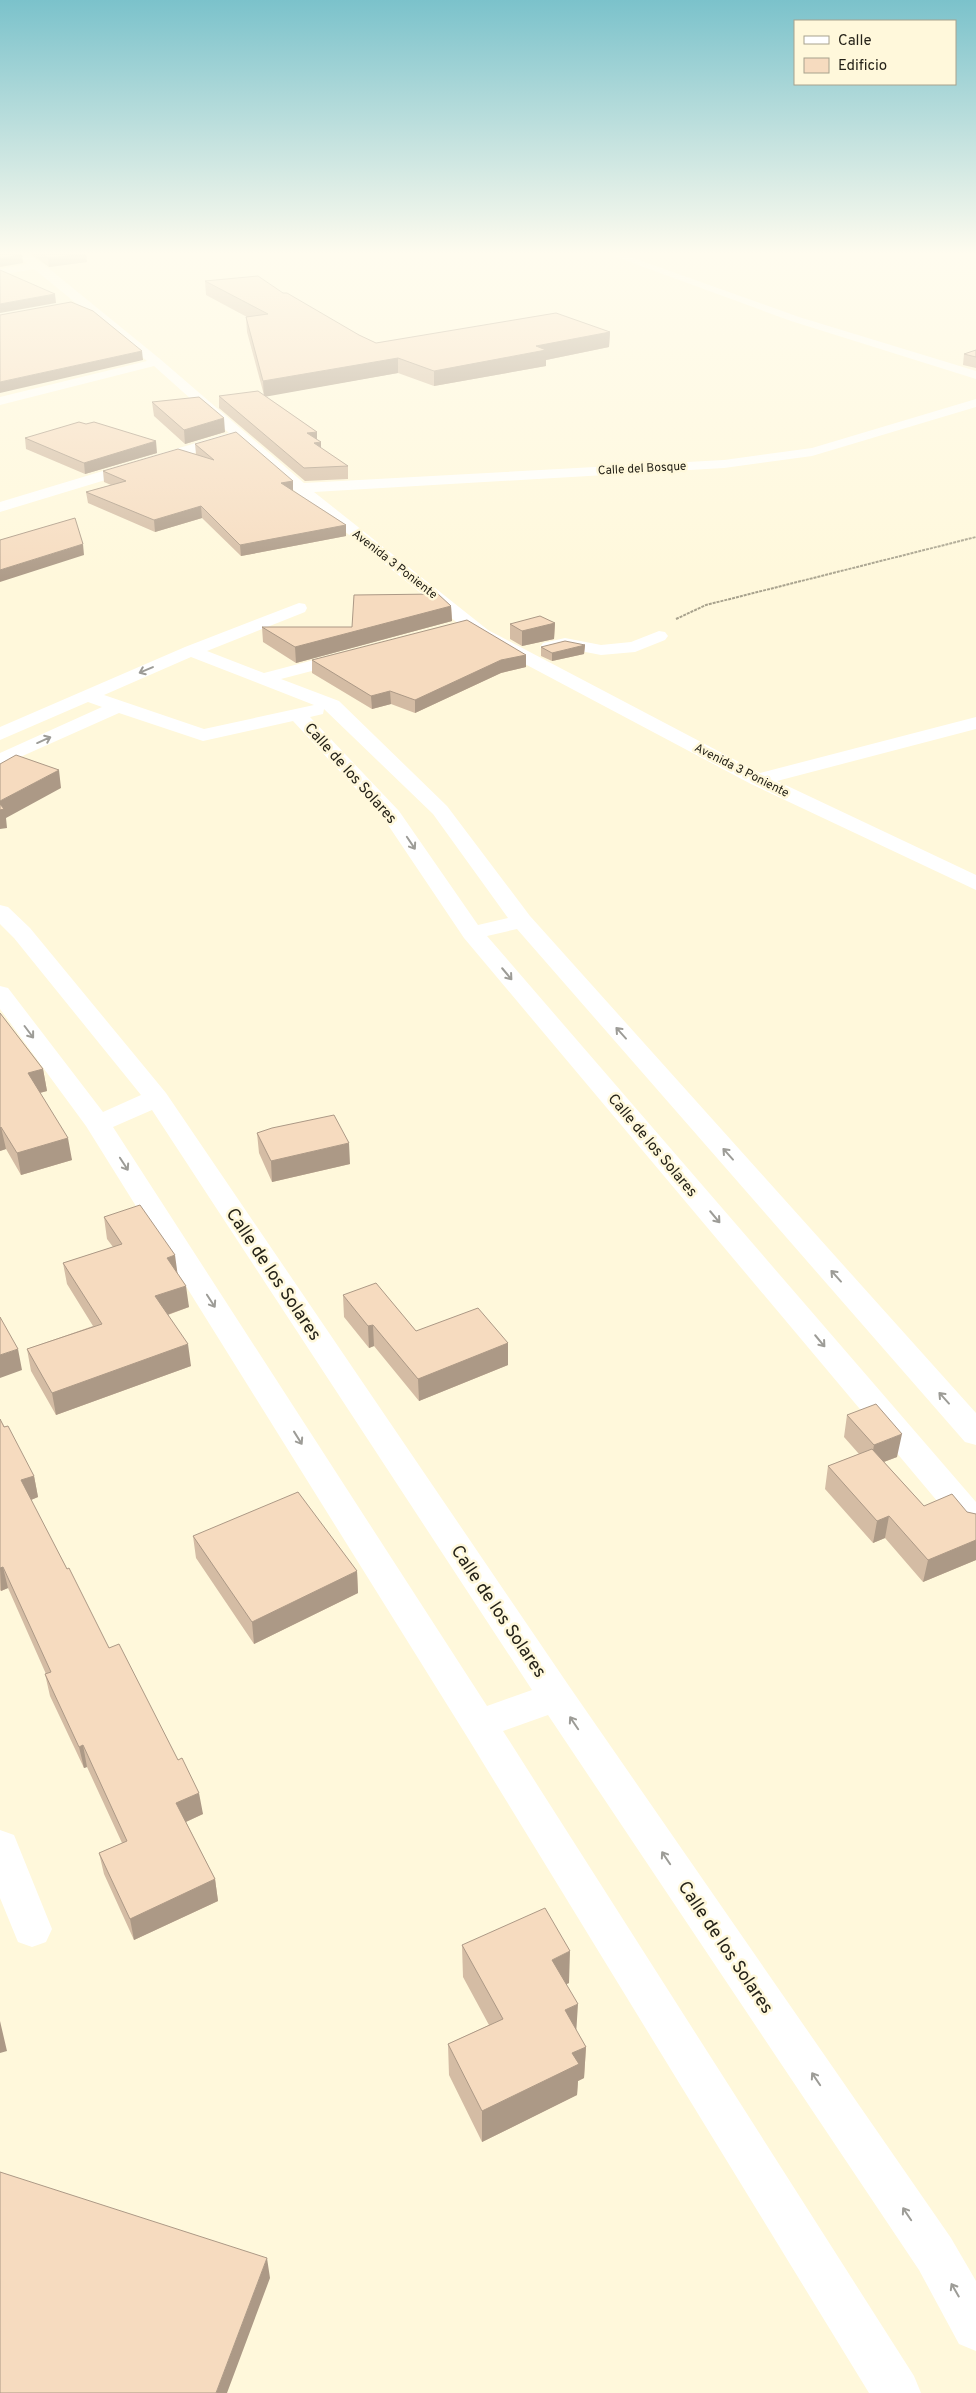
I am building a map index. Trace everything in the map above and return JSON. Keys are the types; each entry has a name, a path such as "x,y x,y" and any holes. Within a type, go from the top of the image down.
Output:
{"street":[{"path":"0,401 141,366"},
{"name":"Avenida 3 Poniente","path":"160,366 238,436 467,631 518,654 758,780 976,884"},
{"path":"946,366 976,375"},
{"name":"Calle del Bosque","path":"300,488 724,464 820,449 976,403"},
{"path":"0,507 238,436"},
{"path":"0,734 191,651 299,608"},
{"path":"518,654 565,643 601,650 635,647 659,636"},
{"name":"Calle de los Solares","path":"191,651 332,705 440,810 522,921 976,1434"},
{"path":"272,682 367,657"},
{"name":"Calle de los Solares","path":"88,696 203,735 298,715 332,705"},
{"path":"0,760 117,707"},
{"name":"Calle de los Solares","path":"298,715 392,815 472,933 971,1510"},
{"path":"758,780 976,724"},
{"name":"Calle de los Solares","path":"0,912 22,933 157,1098 556,1697 935,2254 976,2327"},
{"path":"472,933 522,921"},
{"path":"0,993 98,1124 479,1724 897,2393"},
{"path":"98,1124 157,1098"},
{"path":"479,1724 556,1697"},
{"path":"0,1847 32,1929"}],"path":[{"path":"659,636 678,617 706,605 976,536"}],"building":[{"path":"0,366 75,366 0,382"},
{"path":"259,366 353,366 263,381"},
{"path":"419,366 462,366 434,371"},
{"path":"258,391 317,432 307,433 321,442 314,443 348,466 304,468 219,396"},
{"path":"199,397 224,418 184,430 152,402"},
{"path":"79,422 86,424 94,422 156,441 84,463 25,438"},
{"path":"236,432 293,481 281,483 346,525 240,545 201,506 154,520 86,492 126,481 103,471 178,449 214,460 195,444"},
{"path":"75,518 83,544 0,570 0,540"},
{"path":"438,594 451,606 295,647 262,627 352,627 354,595"},
{"path":"540,616 555,623 522,631 510,624"},
{"path":"467,620 526,655 501,660 415,700 390,691 371,696 312,660"},
{"path":"565,641 585,645 552,653 541,647"},
{"path":"16,755 59,770 0,801 0,764"},
{"path":"0,1013 43,1069 28,1073 68,1138 17,1153 0,1128"},
{"path":"334,1115 349,1143 271,1161 257,1133 272,1128"},
{"path":"140,1205 175,1255 167,1258 186,1286 155,1296 188,1344 52,1393 27,1349 102,1324 63,1263 122,1244 104,1217"},
{"path":"376,1283 416,1331 478,1308 508,1343 418,1379 373,1325 368,1326 343,1295"},
{"path":"0,1317 18,1349 0,1355"},
{"path":"876,1404 902,1434 874,1445 847,1415"},
{"path":"0,1419 4,1427 8,1426 34,1476 21,1480 67,1569 69,1568 109,1648 119,1644 178,1760 182,1758 199,1793 176,1803 215,1879 130,1919 99,1853 127,1841 83,1745 79,1747 45,1674 51,1672 3,1567 0,1568"},
{"path":"872,1449 924,1506 952,1494 967,1512 976,1514 976,1540 928,1560 889,1516 877,1521 828,1466"},
{"path":"298,1492 357,1571 252,1622 193,1536"},
{"path":"545,1908 570,1951 552,1960 578,2004 565,2010 586,2047 572,2053 579,2064 482,2111 448,2044 503,2019 462,1945"},
{"path":"0,2172 267,2258 216,2393 0,2393"}]}
